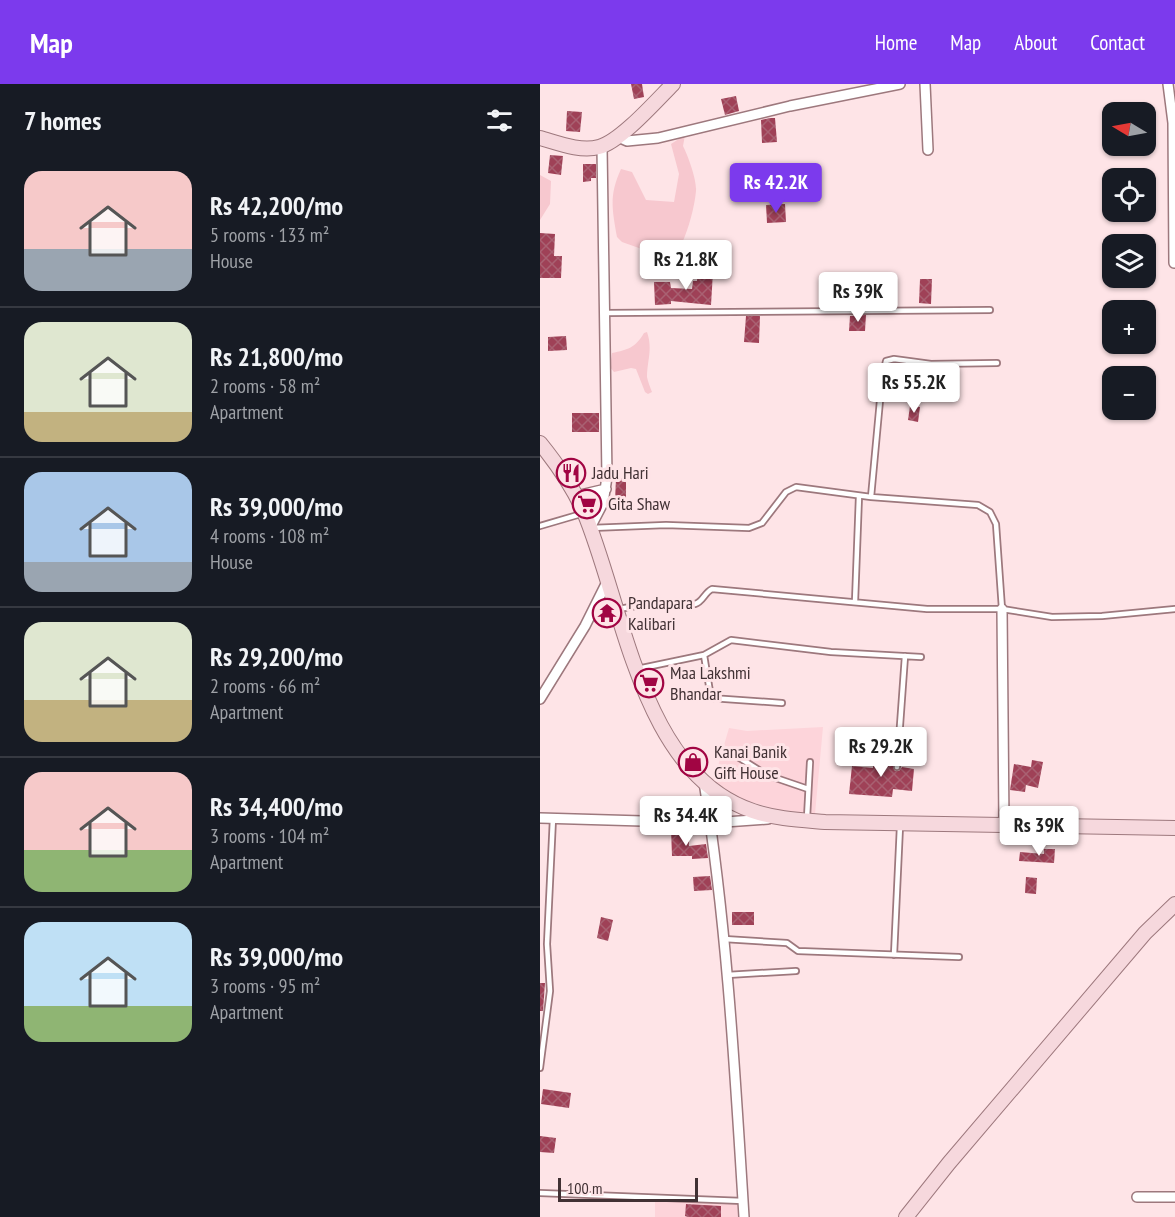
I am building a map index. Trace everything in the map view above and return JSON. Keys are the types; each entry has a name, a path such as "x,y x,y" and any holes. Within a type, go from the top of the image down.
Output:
{"main road":[{"path":"540,138 584,148 602,147 618,137 673,84"},
{"path":"540,443 576,495 584,513 647,698 667,738 684,763 704,782 730,800 752,811 781,818 807,820 1175,828"},
{"path":"906,1217 949,1163 1137,942 1175,904"}],"street":[{"path":"618,137 627,141 658,138 790,106 900,84"},
{"path":"924,84 928,150"},
{"path":"1168,84 1173,123 1174,263"},
{"path":"590,528 599,512 606,489 606,313 602,147"},
{"path":"576,495 606,489"},
{"path":"540,699 580,634 608,580"},
{"path":"1002,609 1004,825"},
{"path":"704,782 719,885 724,939 737,1089 744,1217"},
{"path":"540,818 711,823 781,818"},
{"path":"1137,1197 1175,1197"}],"lane":[{"path":"606,313 990,310"},
{"path":"871,498 882,379 886,361 894,359 931,364 997,363"},
{"path":"590,528 666,525 749,528 762,523 786,492 796,487 871,498 974,504 987,508 996,524 1002,609"},
{"path":"855,602 860,496"},
{"path":"540,526 584,513"},
{"path":"617,609 641,605 695,604 699,603 712,589 927,609 1002,609 1053,617 1102,616 1175,609"},
{"path":"638,669 704,655 731,640 831,652 921,657"},
{"path":"704,655 711,698 782,703"},
{"path":"897,767 905,656"},
{"path":"738,758 767,775 808,789"},
{"path":"807,820 810,762"},
{"path":"540,1068 550,991 547,944 553,818"},
{"path":"894,955 900,823"},
{"path":"724,939 787,944 798,951 959,957"},
{"path":"540,944 547,944"},
{"path":"727,975 796,971"},
{"path":"540,1193 743,1201"}],"shaded area":[{"path":"685,135 683,146 694,175 696,191 685,235 674,258 670,259 622,242 617,237 613,195 621,169 632,172 646,200 674,202 679,174 671,144"},
{"path":"540,175 551,181 550,204 540,220"},
{"path":"647,332 650,349 647,377 652,392 648,394 645,392 636,369 614,372 610,367 612,353 631,347"},
{"path":"823,727 815,814 779,810 740,799 713,783 729,728 747,731"},
{"path":"655,1201 737,1204 738,1217 655,1217"}],"building":[{"path":"631,84 642,84 644,97 634,99"},
{"path":"736,96 739,111 725,115 721,99"},
{"path":"567,111 582,112 580,132 566,131"},
{"path":"775,118 777,142 762,143 761,120"},
{"path":"550,155 563,156 561,175 548,173"},
{"path":"583,164 596,164 596,178 583,182"},
{"path":"785,204 786,222 767,223 766,205"},
{"path":"540,233 555,234 554,256 562,256 561,278 540,278"},
{"path":"655,256 672,257 671,270 654,269"},
{"path":"698,271 713,272 711,305 671,301 671,304 655,305 654,282 670,282 671,288 692,289 693,281 697,281"},
{"path":"845,275 883,279 883,275 892,276 891,302 876,301 876,303 867,303 866,306 851,307 851,300 844,300"},
{"path":"920,279 932,279 931,304 919,303"},
{"path":"866,315 865,331 849,331 850,316"},
{"path":"746,316 760,316 759,343 744,342"},
{"path":"566,336 567,350 548,351 548,337"},
{"path":"905,365 918,367 916,385 903,383"},
{"path":"910,406 920,407 918,422 908,420"},
{"path":"572,413 599,413 599,432 572,432"},
{"path":"616,478 626,478 626,501 615,501"},
{"path":"874,752 893,753 895,771 899,771 902,767 914,769 912,791 893,789 892,797 849,794 852,766 873,768"},
{"path":"1032,760 1043,762 1038,788 1026,785 1025,792 1010,790 1014,764 1031,767"},
{"path":"671,829 683,829 684,841 689,841 689,846 706,844 708,858 692,859 692,856 672,856"},
{"path":"1044,849 1055,849 1054,863 1019,861 1020,852 1044,854"},
{"path":"710,876 712,890 694,891 693,877"},
{"path":"1026,877 1037,878 1036,894 1025,893"},
{"path":"732,912 754,912 754,925 732,925"},
{"path":"601,917 613,920 608,941 597,938"},
{"path":"540,983 545,983 543,1011 540,1011"},
{"path":"543,1089 571,1093 569,1108 541,1104"},
{"path":"540,1136 556,1138 554,1153 540,1152"},
{"path":"686,1204 721,1206 721,1217 685,1216"}],"place":[{"name":"Jadu Hari","path":"571,473"},
{"name":"Gita Shaw","path":"587,504"},
{"name":"Pandapara Kalibari","path":"607,613"},
{"name":"Maa Lakshmi Bhandar","path":"649,683"},
{"name":"Kanai Banik Gift House","path":"693,762"}]}
